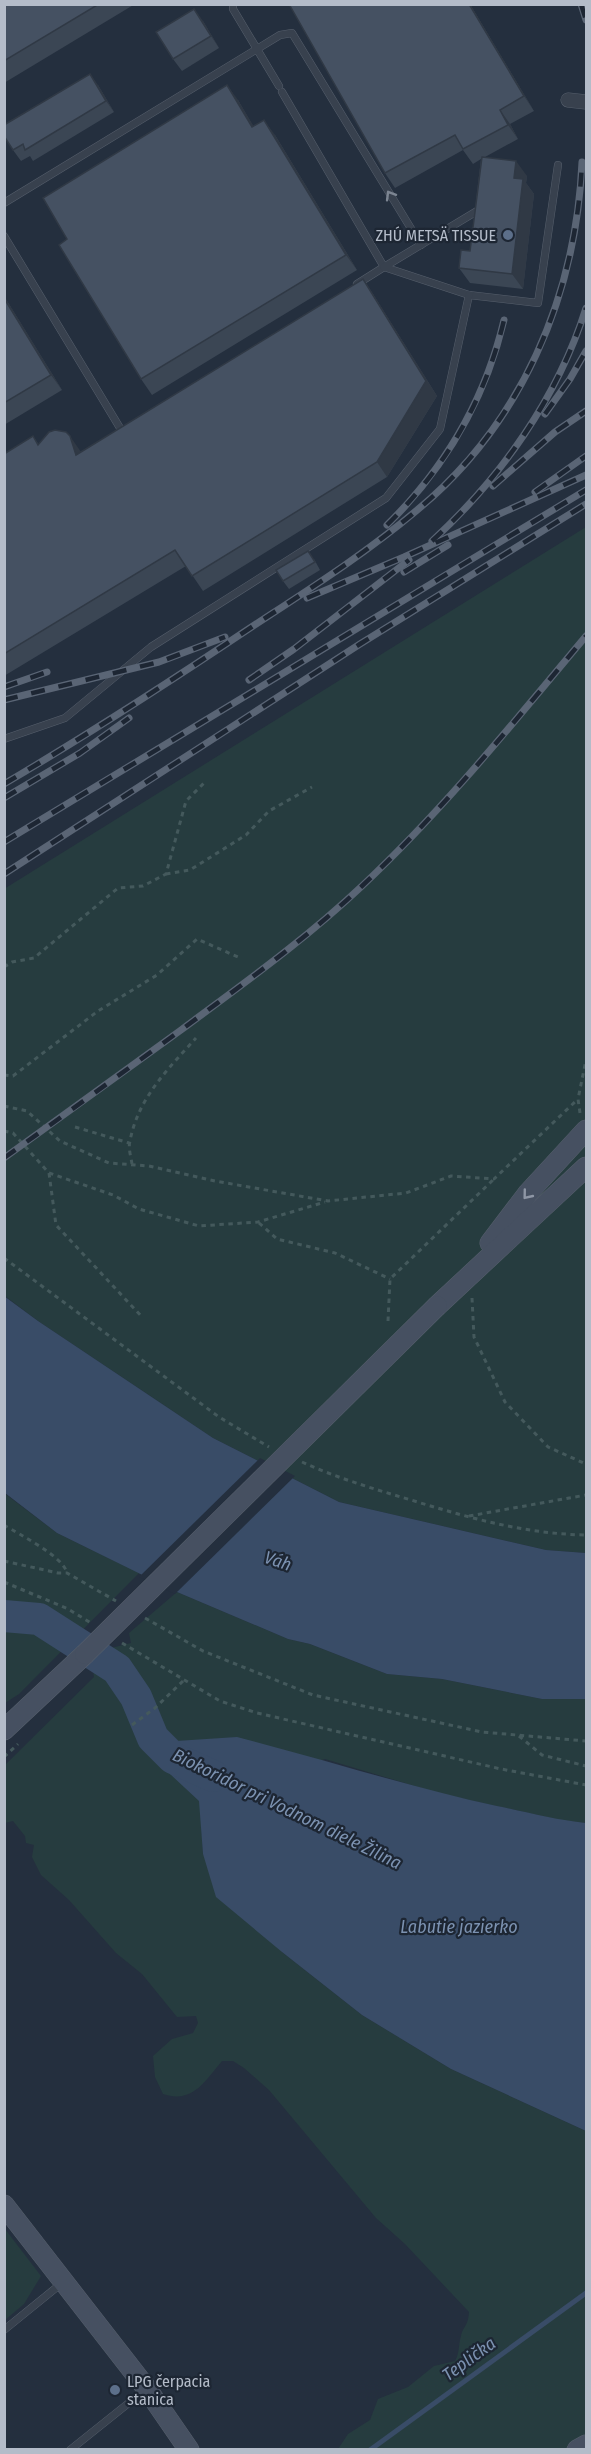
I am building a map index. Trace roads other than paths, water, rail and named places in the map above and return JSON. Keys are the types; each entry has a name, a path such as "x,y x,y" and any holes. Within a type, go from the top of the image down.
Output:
{"main road":[{"path":"465,1292 528,1193 583,1122"},
{"path":"4,1730 47,1691 437,1306 465,1292 586,1167"},
{"path":"4,2205 147,2389 189,2450"},
{"path":"577,2450 586,2445"}],"street":[{"path":"568,100 586,102"}],"lane":[{"path":"233,4 233,9 384,267 469,295 537,303 558,165"},
{"path":"4,203 280,35 292,33 421,245"},
{"path":"354,286 482,208"},
{"path":"4,236 123,432 133,426"},
{"path":"4,739 65,718 151,647 386,498 440,429 469,295"},
{"path":"4,2330 64,2282"},
{"path":"70,2450 147,2389"}],"water":[{"name":"Váh","path":"4,1296 213,1438 339,1502 546,1550 586,1553 586,1699 542,1699 442,1679 387,1674 310,1644 288,1639 177,1592 57,1533 5,1493"},
{"name":"Labutie jazierko","path":"237,1737 399,1782 553,1818 586,1823 586,2131 451,2069 362,2015 216,1897 203,1854 199,1801 170,1774 176,1741"}],"waterway":[{"name":"Biokoridor pri Vodnom diele Žilina","path":"4,1616 39,1619 117,1669 136,1697 153,1738 173,1758 213,1776"},
{"name":"Teplička","path":"370,2450 586,2293"}],"railway":[{"path":"581,4 586,20"},
{"path":"4,784 130,707 336,571 397,527 453,477 485,439 513,398 536,355 555,309 568,261 577,212 582,162"},
{"path":"432,541 481,491 524,434 560,373 586,308"},
{"path":"387,525 428,480 460,431 486,378 504,320"},
{"path":"545,414 570,379 586,351"},
{"path":"493,486 555,432 586,411"},
{"path":"535,492 586,456"},
{"path":"307,598 586,475"},
{"path":"4,842 586,490"},
{"path":"4,874 360,644 586,504"},
{"path":"404,572 448,545"},
{"path":"249,680 294,649 409,560"},
{"path":"4,1158 251,978 341,906 450,796 586,636"},
{"path":"4,700 159,662 225,637"},
{"path":"4,687 47,672"},
{"path":"4,798 80,753 129,718"}],"place":[{"name":"ZHÚ METSÄ TISSUE","path":"508,235"},
{"name":"LPG čerpacia stanica","path":"115,2390"}]}
